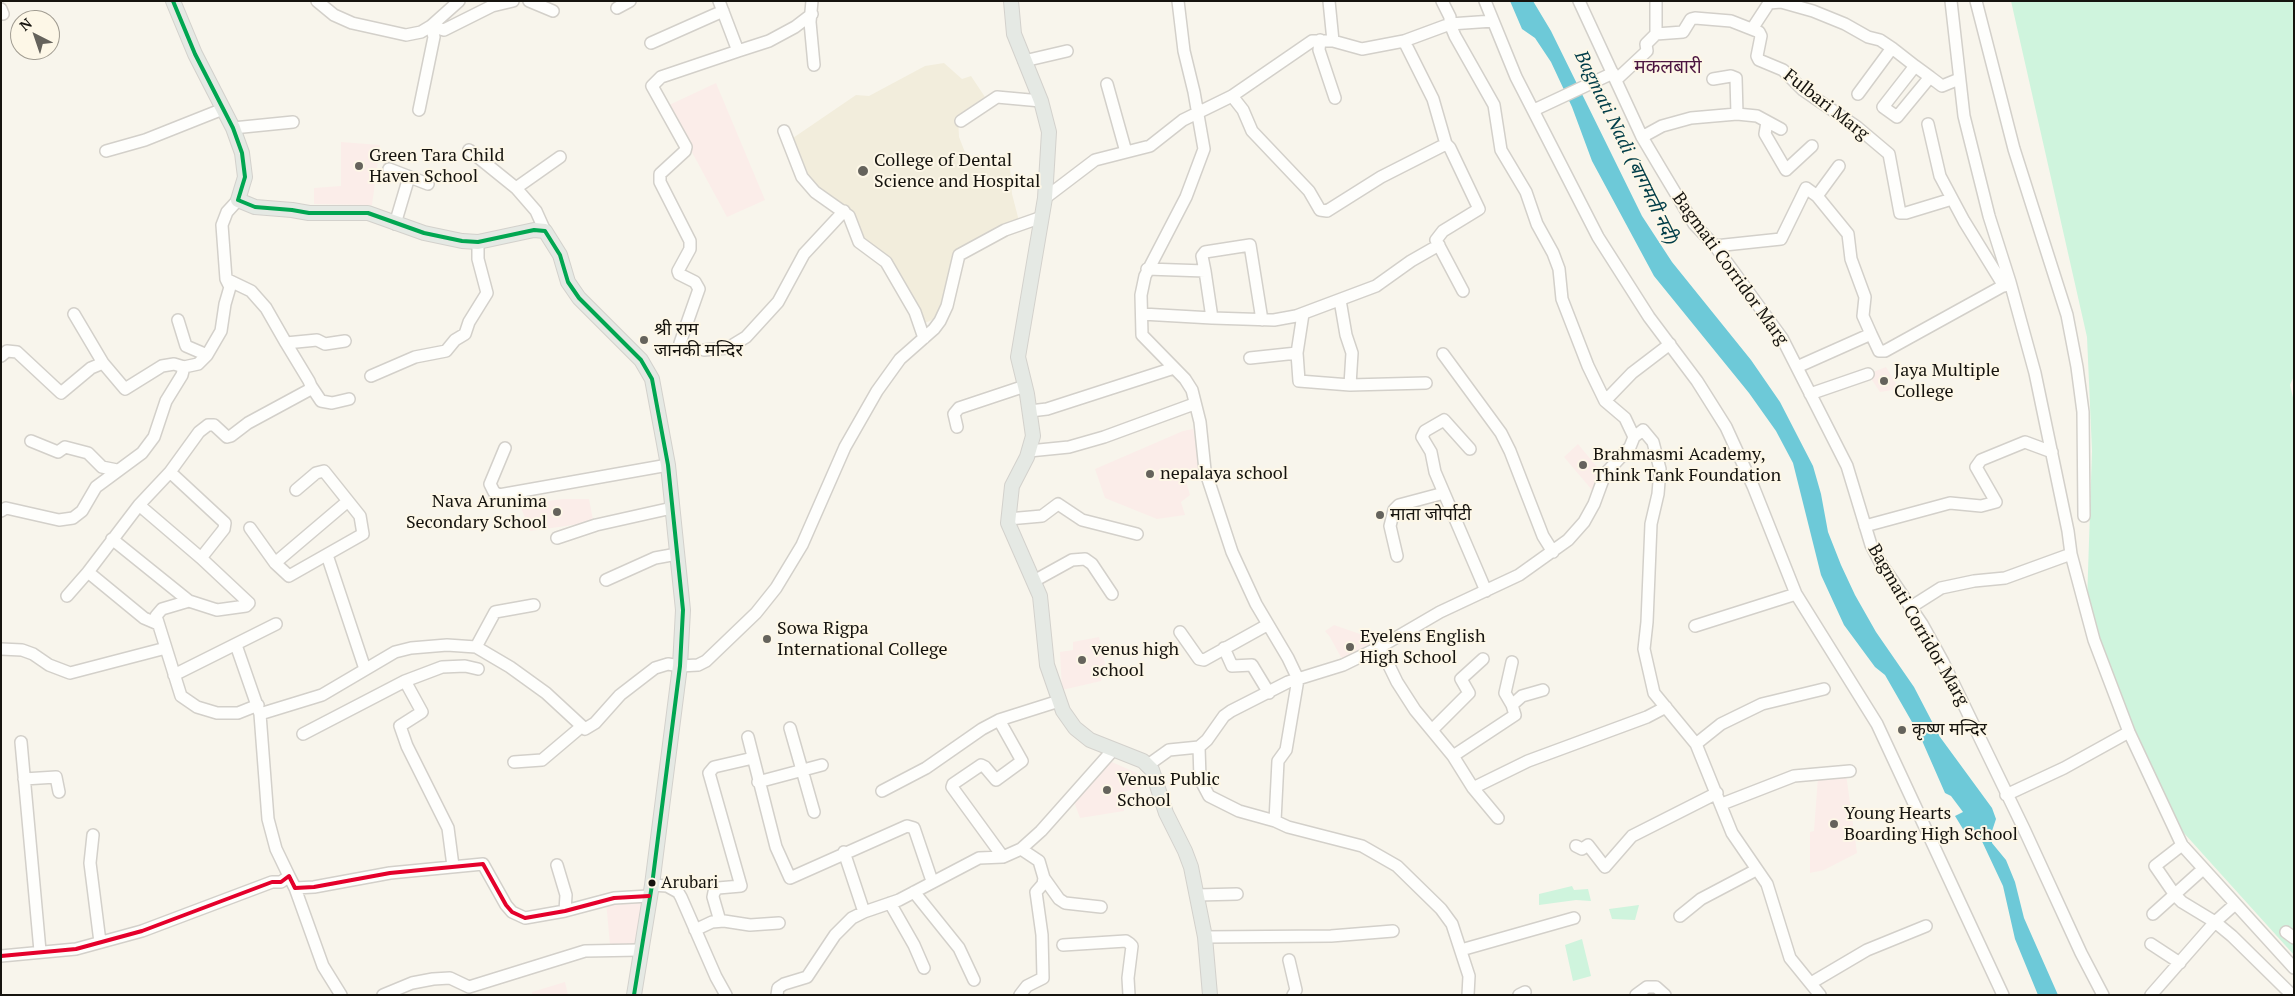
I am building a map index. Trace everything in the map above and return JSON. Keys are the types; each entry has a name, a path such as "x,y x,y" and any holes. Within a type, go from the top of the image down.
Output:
{"main road":[{"path":"173,1 195,54 233,128 242,153 245,177 238,200 255,207 292,210 309,214 368,213 395,224 444,238 478,242 534,230 545,231 560,255 568,282 579,298 641,360 652,378 668,465 684,610 680,666 634,995"},
{"path":"1011,1 1014,34 1041,101 1049,132 1045,198 1018,358 1033,428 1029,451 1012,486 1008,519 1010,529 1040,596 1048,665 1058,701 1069,720 1082,734 1148,765 1166,813 1189,859 1205,937 1210,995"}],"street":[{"path":"316,1 334,15 352,24 389,32 413,34 431,26 458,1"},
{"path":"431,26 444,30 492,6 513,1"},
{"path":"529,1 553,11"},
{"path":"617,8 630,1"},
{"path":"812,1 814,65"},
{"path":"1178,1 1184,51 1204,149 1186,197 1147,269 1141,295 1142,335 1192,390 1200,422 1205,470 1232,552 1267,625 1288,658 1298,679 1286,750 1278,761 1275,821"},
{"path":"1329,1 1333,41"},
{"path":"1442,1 1450,17 1450,24 1494,105 1501,150 1526,192 1537,224 1553,253 1559,269 1562,299 1588,366 1605,401 1625,418 1634,437"},
{"path":"1485,1 1516,77 1598,238 1648,317 1698,381 1726,427 1753,486 1796,594 1877,724 2003,995"},
{"name":"Bagmati Corridor Marg","path":"1579,1 1642,137 1694,224 1715,246 1782,338 1846,466 1865,526 1880,562 1911,607 1951,678 2006,795 2024,828 2080,954 2103,995"},
{"path":"1656,1 1656,34"},
{"path":"1951,1 1964,116 2007,284 2035,373 2068,531 2071,554 2094,640 2129,732 2182,845 2234,905 2294,968"},
{"path":"1976,1 2014,149 2067,315 2083,412 2084,516"},
{"path":"1534,110 1594,82 1614,76 1647,51 1646,44 1656,34 1683,32 1691,19 1695,18 1730,21 1752,29 1769,3 1781,2 1845,24 1868,37 1880,40 1942,86 1959,79"},
{"path":"651,43 721,6 738,51"},
{"path":"680,343 699,289 695,282 679,274 678,270 690,249 690,241 660,182 660,174 685,151 686,146 652,86 661,77 769,41 795,27 812,14"},
{"path":"1045,198 1095,160 1150,146 1183,120 1232,96 1312,41 1333,41 1362,49 1404,41 1450,24 1493,21"},
{"path":"419,110 434,37 431,26"},
{"name":"Fulbari Marg","path":"1752,29 1759,32 1761,36 1757,59 1783,70 1803,90 1857,127 1889,154 1900,213 1906,214 1952,199"},
{"path":"1320,40 1319,50 1334,98"},
{"path":"1404,41 1433,99 1446,144 1450,148 1479,209 1443,231 1436,240 1463,292"},
{"path":"1858,94 1892,48"},
{"path":"1024,61 1067,51"},
{"path":"1915,66 1883,107 1897,117 1930,77"},
{"path":"1713,79 1731,76 1736,78 1737,114"},
{"path":"1107,84 1126,152"},
{"path":"1232,96 1244,110 1252,131 1309,191 1320,210 1327,211 1381,177 1446,144"},
{"path":"961,121 997,97 1041,101"},
{"path":"106,151 145,140 224,109"},
{"path":"1642,137 1662,126 1691,118 1737,114 1757,116 1775,124 1781,129"},
{"path":"233,128 293,122"},
{"path":"1767,122 1765,134 1786,170 1812,146"},
{"path":"1928,124 1940,176 1952,199 2007,284"},
{"path":"784,131 802,177 815,192 851,219 859,242 886,262 915,312 924,338"},
{"path":"469,150 516,188 536,212 545,231"},
{"path":"516,188 560,157"},
{"path":"1817,196 1839,166"},
{"path":"389,169 428,184"},
{"path":"395,224 409,177"},
{"path":"1715,246 1782,239 1806,188 1817,196 1848,234 1851,260 1866,297 1863,316 1879,350 1885,351 2007,284"},
{"path":"74,314 103,363 125,389 162,366 174,364 184,367 198,364 207,355 221,331 230,287 226,279 222,225 227,212 238,200"},
{"path":"704,350 728,348 746,337 778,302 804,254 844,212"},
{"path":"189,601 157,612 158,624 181,696 197,707 217,713 238,713 322,695 395,652 411,648 447,645 476,647 510,667 546,693 581,726 589,728 620,695 655,668 668,664 680,666 706,661 756,613 776,588 802,545 845,447 877,391 900,359 934,330 947,306 959,255 1006,230 1042,217"},
{"path":"371,376 415,357 446,351 455,340 465,334 469,322 487,293 479,264 478,242"},
{"path":"1212,318 1202,256 1205,252 1250,245 1262,320"},
{"path":"1142,314 1274,320 1303,314 1376,286 1411,261 1439,245"},
{"path":"1147,269 1205,271"},
{"path":"226,279 250,292 266,308 321,401 332,403 349,399"},
{"path":"1340,300 1346,335 1352,353 1350,384"},
{"path":"1303,314 1297,352 1299,381 1350,384 1426,383"},
{"path":"178,320 186,346 207,355"},
{"path":"1796,368 1871,334"},
{"path":"286,343 317,340 325,344 345,341"},
{"path":"1605,401 1632,373 1670,344"},
{"path":"1,356 12,350 17,352 61,393 91,368 103,363"},
{"path":"1250,358 1297,352"},
{"path":"1443,354 1501,433 1510,451 1543,536 1553,552"},
{"path":"1,511 6,508 60,520 73,518 82,511 96,487 142,453 154,437 166,400 182,375 184,367"},
{"path":"1030,411 1047,409 1174,368"},
{"path":"1810,394 1868,374"},
{"path":"67,596 88,572 139,505 170,472 198,432 208,425 214,425 227,437 231,436 248,423 309,390 311,386"},
{"path":"957,427 954,414 959,408 1025,386"},
{"path":"1029,451 1069,447 1104,437 1194,404"},
{"path":"1470,448 1444,420 1425,431 1422,437 1431,452 1435,472 1486,591"},
{"path":"1148,765 1169,750 1199,747 1207,740 1224,716 1288,682 1343,665 1380,647 1440,612 1519,576 1568,540 1584,522 1594,504 1605,474 1630,447 1634,437 1643,430 1652,442 1660,469 1658,494 1651,524 1648,622 1644,650 1654,692 1696,744 1722,804 1732,833 1767,884 1790,958 1820,995"},
{"path":"31,441 58,452 66,447 88,453 102,467 117,470"},
{"path":"1865,526 1950,503 1982,506 1996,502 1976,467 1981,460 2025,442 2052,452"},
{"path":"505,448 490,484 494,492 499,495 668,465"},
{"path":"250,528 275,564 288,576 363,534 360,516 324,471 316,473 296,490"},
{"path":"170,472 224,523 224,528 201,558"},
{"path":"1397,556 1390,526 1394,510 1399,505 1444,493"},
{"path":"275,564 348,501"},
{"path":"1008,519 1042,516 1058,504 1082,520 1137,534"},
{"path":"112,539 189,601 217,610 246,606 249,603 201,558 139,505"},
{"path":"557,538 596,525 672,508"},
{"path":"606,580 655,558 677,554"},
{"path":"1911,607 1941,588 1974,581 2005,578 2071,554"},
{"path":"327,555 365,669"},
{"path":"1034,581 1072,560 1085,559 1092,564 1112,594"},
{"path":"88,572 144,618 158,624"},
{"path":"1695,626 1796,594"},
{"path":"476,647 495,612 534,605"},
{"path":"174,675 276,624"},
{"path":"1180,632 1199,659 1204,660 1267,625"},
{"path":"236,645 259,710 268,819 276,849 295,888 323,966 341,995"},
{"path":"1380,647 1406,696 1453,756 1473,788 1498,818"},
{"path":"1,650 22,650 33,654 49,665 70,673 166,648"},
{"path":"1224,648 1232,666 1252,665 1269,693"},
{"path":"1432,730 1469,693 1462,679 1483,659"},
{"path":"1453,756 1515,715 1512,704 1505,692 1512,662"},
{"path":"303,734 405,681 442,667 464,666 478,670"},
{"path":"405,681 422,712 400,726 407,746 448,828 453,866"},
{"path":"1512,704 1522,696 1543,690"},
{"path":"1696,744 1721,724 1762,704 1824,690"},
{"path":"882,791 926,768 999,720 1058,701"},
{"path":"1473,788 1528,760 1647,717 1666,706"},
{"path":"999,720 1022,760 996,780 985,767 976,767 953,784 952,787 1004,857"},
{"path":"514,762 542,760 581,726"},
{"path":"790,728 814,812"},
{"path":"2006,795 2064,768 2129,732"},
{"path":"748,737 776,847 790,878 844,852 912,826 932,882"},
{"path":"21,742 40,952"},
{"path":"1199,747 1200,779 1209,796 1239,811 1275,821 1288,828 1362,846 1397,866 1448,917 1469,976 1468,995"},
{"path":"777,995 778,988 784,984 807,977 835,935 852,918 914,892 979,858 1004,857 1021,849 1041,831 1113,750"},
{"path":"720,921 713,897 714,892 718,888 741,886 709,773 714,768 752,758"},
{"path":"758,782 822,765"},
{"path":"1722,804 1794,776 1850,771"},
{"path":"24,779 56,777 59,792"},
{"path":"1576,846 1582,849 1588,845 1605,867 1632,836 1717,793"},
{"path":"92,835 90,863 100,942"},
{"path":"2182,845 2155,866 2175,895 2182,902 2215,922 2292,995"},
{"path":"1021,849 1039,861 1044,878 1055,894 1065,903 1101,907"},
{"path":"844,852 864,912"},
{"path":"295,888 314,887 390,873 483,864 506,905 512,912 525,918 564,911 667,886 678,892 726,995"},
{"path":"557,865 566,895 564,911"},
{"path":"2153,914 2203,869"},
{"path":"1680,916 1700,898 1756,870"},
{"path":"1,956 76,949 142,931 272,882 281,882 289,876"},
{"path":"1020,995 1027,986 1043,978 1042,935 1036,892 1043,884 1044,878"},
{"path":"914,892 959,948 974,980"},
{"path":"1197,895 1237,894"},
{"path":"890,903 914,945 924,968"},
{"path":"2151,995 2215,922 2234,905"},
{"path":"1461,950 1574,918"},
{"path":"695,930 712,922 720,921 750,925 779,923"},
{"path":"1811,983 1867,950 1926,926"},
{"path":"1205,937 1332,936 1393,931"},
{"path":"1062,945 1126,941 1130,943 1132,946 1128,978 1129,995"},
{"path":"2151,944 2180,963"},
{"path":"382,995 412,984 450,978 470,991 585,951 640,950"},
{"path":"1289,960 1296,990 1294,995"},
{"path":"1636,995 1647,987 1656,987 1665,995"}],"shaded area":[{"path":"944,63 962,79 971,76 985,97 958,119 959,137 968,160 1009,154 1012,194 1019,221 957,251 938,317 921,325 920,315 863,241 850,209 813,186 793,138 856,95 869,96 925,66"},
{"path":"716,83 765,200 727,217 667,106"},
{"name":"Green Tara Child Haven School","path":"341,142 380,145 372,205 314,204 314,188 341,186"},
{"name":"Jaya Multiple College","path":"1886,367 1899,389 1880,392 1868,374"},
{"name":"nepalaya school","path":"1193,429 1204,476 1186,481 1190,495 1181,502 1185,515 1157,519 1105,498 1095,469 1183,431"},
{"name":"Brahmasmi Academy, Think Tank Foundation","path":"1578,444 1602,473 1592,490 1564,457"},
{"name":"Nava Arunima Secondary School","path":"563,499 589,499 593,520 580,524 530,531 520,505"},
{"name":"Eyelens English High School","path":"1334,625 1377,640 1342,659 1325,631"},
{"name":"venus high school","path":"1099,637 1106,668 1101,681 1062,690 1060,652 1073,650 1073,642"},
{"name":"Venus Public School","path":"1107,760 1137,773 1143,788 1122,792 1124,811 1080,818 1073,799"},
{"name":"Young Hearts Boarding High School","path":"1846,774 1857,853 1824,870 1810,873 1810,832 1814,831 1818,777"},
{"path":"642,899 640,945 610,945 606,901"},
{"path":"565,982 568,995 532,995 532,992"}],"green space":[{"path":"2011,1 2294,1 2294,376 2290,385 2294,402 2294,955 2183,832 2131,731 2087,602 2092,451 2087,337"},
{"path":"1572,886 1574,890 1588,889 1591,901 1576,900 1539,905 1539,894"},
{"path":"1639,905 1635,920 1612,919 1609,909"},
{"path":"1582,939 1591,976 1573,981 1565,945"}],"water":[{"path":"1510,1 1533,1 1551,31 1642,216 1672,262 1751,360 1780,402 1813,466 1821,494 1828,532 1855,595 1876,632 1914,687 1940,737 1992,808 1996,819 1992,831 1992,843 2006,860 2015,882 2024,918 2058,995 2038,995 2015,939 2003,886 1980,837 1974,833 1966,834 1955,816 1963,812 1951,796 1945,793 1920,736 1885,675 1875,667 1844,625 1821,575 1793,463 1776,431 1749,393 1654,276 1592,161 1572,107 1551,62 1535,38 1522,29"}],"transit line":[{"path":"173,1 195,54 233,128 242,153 245,177 238,200 255,207 309,213 368,213 424,233 462,241 478,242 534,230 545,231 560,255 568,282 579,298 641,360 652,379 668,465 683,610 680,666 652,885 634,995"},
{"path":"1,956 76,949 142,931 272,882 281,882 289,876 295,888 314,887 390,873 483,864 506,905 512,912 525,918 565,911 614,898 649,896"}],"place":[{"name":"Green Tara Child Haven School","path":"359,166"},
{"name":"College of Dental Science and Hospital","path":"863,171"},
{"name":"श्री राम जानकी मन्दिर","path":"644,340"},
{"name":"Jaya Multiple College","path":"1884,381"},
{"name":"Brahmasmi Academy, Think Tank Foundation","path":"1583,465"},
{"name":"nepalaya school","path":"1150,474"},
{"name":"Nava Arunima Secondary School","path":"557,512"},
{"name":"माता जोर्पाटी","path":"1380,515"},
{"name":"Sowa Rigpa International College","path":"767,639"},
{"name":"Eyelens English High School","path":"1350,647"},
{"name":"venus high school","path":"1082,660"},
{"name":"कृष्ण मन्दिर","path":"1902,730"},
{"name":"Venus Public School","path":"1107,790"},
{"name":"Young Hearts Boarding High School","path":"1834,824"},
{"name":"Arubari","path":"652,883"}],"district":[{"name":"मकलबारी","path":"1668,68"}],"water label":[{"name":"Bagmati Nadi (बागमती नदी)","path":"1626,148"}]}
